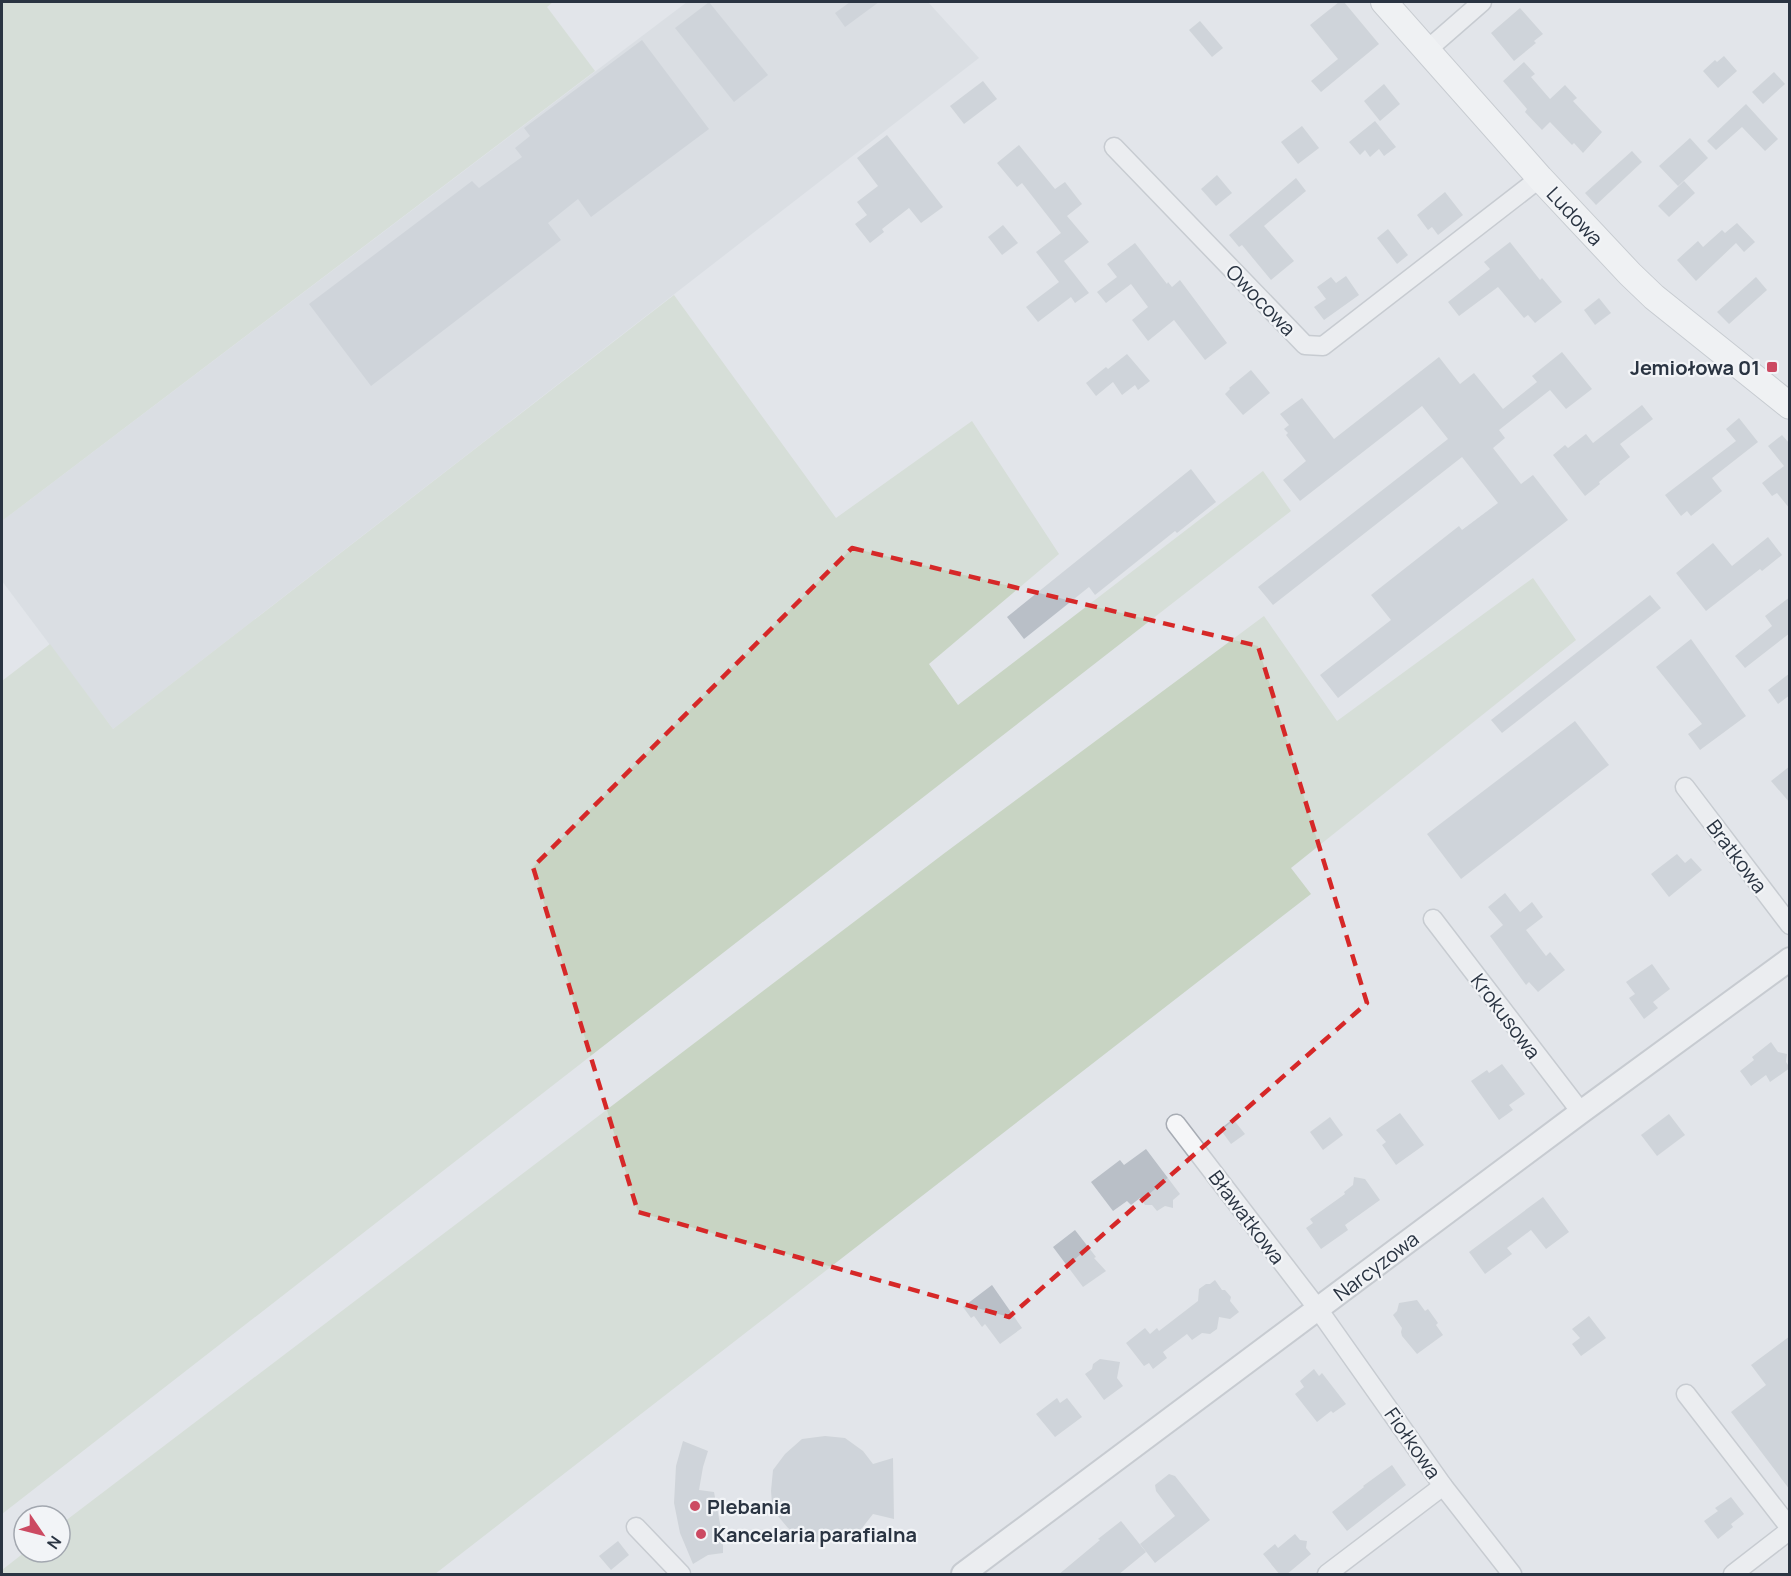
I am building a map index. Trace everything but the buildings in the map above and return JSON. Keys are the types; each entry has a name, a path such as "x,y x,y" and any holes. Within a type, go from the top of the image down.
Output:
{"main road":[{"name":"Ludowa","path":"1384,2 1540,178 1654,297 1790,406"}],"street":[{"path":"1427,50 1482,2"},
{"name":"Owocowa","path":"1114,147 1305,345 1323,346 1540,178"},
{"name":"Bratkowa","path":"1685,787 1790,924"},
{"name":"Krokusowa","path":"1433,919 1581,1112"},
{"name":"Narcyzowa","path":"963,1575 1581,1112 1790,959"},
{"name":"Bławatkowa","path":"1176,1124 1318,1309"},
{"name":"Fiołkowa","path":"1318,1309 1443,1486 1512,1575"},
{"path":"1686,1394 1790,1529 1733,1575"},
{"path":"1327,1575 1443,1486"},
{"path":"636,1527 681,1575"}],"highlighted area":[{"path":"852,548 1258,646 1367,1003 1009,1317 638,1212 533,867"}],"shaded area":[{"path":"687,2 928,2 979,58 113,729 2,581 2,521"}],"green space":[{"path":"2,2 553,2 547,7 595,71 2,521"},
{"path":"674,295 836,518 972,421 1059,554 929,664 958,705 1263,471 1291,511 2,1514 2,681 50,644 113,729"},
{"path":"1533,578 1576,640 1291,868 1311,894 435,1574 2,1574 2,1570 12,1562 12,1564 72,1564 72,1516 946,852 1264,616 1337,721"}],"place":[{"name":"Jemiołowa 01","path":"1772,367"},
{"name":"Plebania","path":"695,1506"},
{"name":"Kancelaria parafialna","path":"701,1534"}]}
